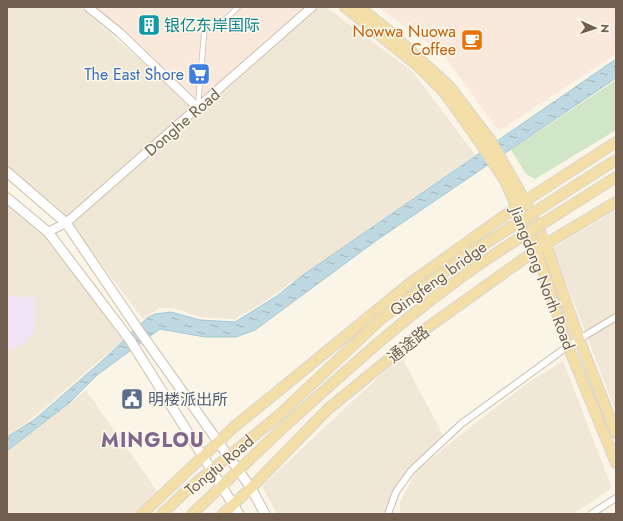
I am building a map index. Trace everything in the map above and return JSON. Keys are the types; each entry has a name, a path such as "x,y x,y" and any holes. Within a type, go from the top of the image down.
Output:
{"main road":[{"name":"Jiangdong North Road","path":"345,7 418,66 444,92 486,142"},
{"name":"Jiangdong North Road","path":"359,7 389,31 449,86 508,178 521,204 568,346 616,464"},
{"path":"142,514 202,456 408,284 521,204 616,142"},
{"name":"Qingfeng bridge","path":"277,417 381,319 466,256 616,160"},
{"path":"7,172 66,223 138,329 251,488 265,514"},
{"name":"Qingfeng bridge","path":"286,425 365,353 435,297 475,268 616,178"},
{"path":"7,198 48,232 130,340 239,514"},
{"name":"通途路","path":"223,514 232,504 251,488 328,409 427,328 536,250 616,202"},
{"path":"521,204 546,245 579,339 616,433"},
{"name":"Tongtu Road","path":"162,514 212,470 277,417"},
{"name":"Tongtu Road","path":"192,514 286,425"}],"street":[{"path":"88,7 120,33 198,108"},
{"path":"198,108 205,22 225,20 238,7"},
{"name":"Donghe Road","path":"48,232 66,223 312,7"},
{"path":"388,514 396,492 411,471 461,424 568,346 616,317"},
{"path":"590,514 616,498"}],"shaded area":[{"path":"7,7 80,7 197,110 316,7 326,7 412,71 475,155 261,304 234,319 200,317 174,308 160,308 143,319 67,219 7,169"},
{"name":"The East Shore","path":"92,7 306,7 197,105"},
{"path":"378,7 616,7 616,54 499,131 442,53"},
{"path":"7,204 48,239 123,340 28,422 7,436"},
{"path":"616,210 616,412 553,248"},
{"path":"7,296 35,297 34,332 21,346 7,350"},
{"path":"401,356 444,437 394,491 386,514 277,514 262,486"},
{"path":"563,361 612,488 573,514 400,514 400,502 416,471 529,382"},
{"path":"86,390 157,491 136,514 7,514 7,452"}],"green space":[{"path":"616,80 616,130 535,179 526,174 511,150"}],"water":[{"path":"616,59 616,78 377,240 255,330 236,337 205,337 160,329 97,375 69,403 7,451 7,437 34,420 103,360 147,318 155,314 171,312 200,320 235,322 277,296 303,275"}],"place":[{"name":"银亿东岸国际","path":"149,25"},
{"name":"Nowwa Nuowa Coffee","path":"472,40"},
{"name":"The East Shore","path":"199,74"},
{"name":"明楼派出所","path":"132,399"}],"district":[{"name":"MINGLOU","path":"153,440"}]}
